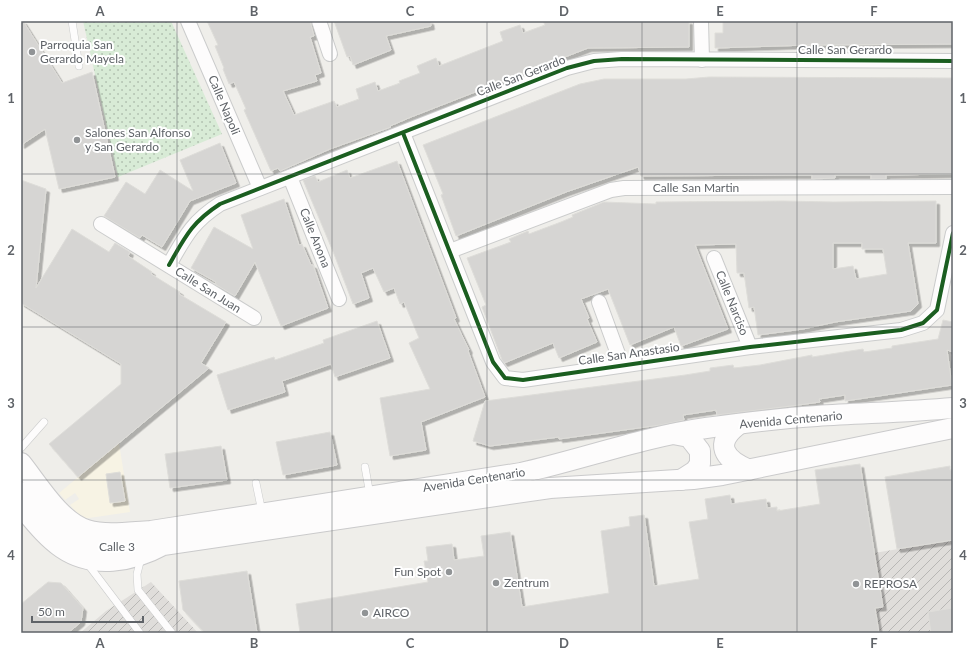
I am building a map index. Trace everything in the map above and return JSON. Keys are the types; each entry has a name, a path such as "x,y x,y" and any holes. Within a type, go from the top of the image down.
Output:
{"main road":[{"name":"Avenida Centenario","path":"21,506 61,548 83,558 98,561 115,561 142,555 163,544 372,506 569,462 642,440 673,434 739,424 802,417 879,414 953,408"},
{"path":"739,424 727,435 725,442 726,454 733,462 749,470"},
{"name":"Avenida Centenario","path":"21,463 59,511 71,522 87,530 113,532 151,531 262,514 372,506 550,488 680,480 722,475 953,428"},
{"path":"673,434 689,437 700,450 700,464 695,471 680,480"}],"street":[{"name":"Calle Napoli","path":"188,21 260,188"},
{"path":"319,21 330,54"},
{"path":"701,21 702,60"},
{"name":"Calle San Gerardo","path":"169,266 189,230 203,215 220,204 567,68 594,61 622,59 953,61"},
{"name":"Calle San Anastasio","path":"403,133 493,362 505,378 523,380 750,347 901,330 923,323 937,310 953,234"},
{"name":"Calle Anona","path":"290,177 339,299"},
{"name":"Calle San Martin","path":"450,251 611,190 624,188 953,187"},
{"name":"Calle San Juan","path":"101,224 254,318"},
{"name":"Calle Narciso","path":"714,258 750,347"},
{"path":"599,302 622,365"},
{"name":"Calle 3","path":"21,489 50,524 60,533 80,543 99,548 113,549 163,544"}],"lane":[{"path":"72,21 79,66"},
{"path":"21,448 44,422"},
{"path":"366,467 372,506"},
{"path":"256,483 262,514"},
{"name":"Calle 3","path":"142,555 136,574 138,590 172,633"},
{"name":"Calle 3","path":"83,558 140,633"}],"shaded area":[{"path":"119,443 130,512 82,519 70,505 79,499 75,493 65,500 59,493"},
{"path":"953,540 953,633 359,633 874,553"},
{"path":"151,582 198,633 80,633 106,611"}],"green space":[{"path":"83,21 171,21 222,134 118,177"}],"building":[{"name":"Salones San Alfonso y San Gerardo","path":"21,21 23,21 62,83 92,72 115,177 59,189 45,129 21,145"},
{"path":"207,21 310,21 314,36 310,37 321,73 315,75 317,81 283,91 294,115 334,101 337,107 359,99 356,89 375,82 378,91 400,83 399,81 420,73 417,66 436,58 439,66 503,41 500,32 520,25 523,33 545,25 543,21 689,21 689,47 588,48 411,117 390,126 391,127 330,149 280,171 278,168 271,171 244,110 246,109 234,82 229,84 215,46 218,45"},
{"path":"334,21 430,21 431,26 386,36 391,50 353,65 350,56 347,57"},
{"path":"723,21 953,21 953,44 808,45 715,48 715,33 723,33"},
{"path":"709,77 953,78 953,174 886,175 886,179 871,179 871,175 835,175 835,178 812,179 812,175 641,176 638,167 566,192 456,236 441,195 443,194 423,145 580,84 604,79 686,79"},
{"path":"220,143 236,183 190,201 162,247 142,235 140,238 104,216 126,182 145,194 160,170 193,191 180,160"},
{"path":"397,161 456,318 454,319 469,350 468,351 485,397 421,422 426,450 390,456 380,398 430,389 409,343 419,338 404,302 400,304 394,288 384,292 373,268 361,273 369,298 353,304 303,180 315,176 318,182 347,170 350,178"},
{"path":"21,180 46,189 36,288 72,229 109,252 115,243 130,252 128,256 152,272 151,274 180,292 179,294 226,322 201,363 209,368 78,477 49,444 121,384 121,364 21,303"},
{"path":"284,199 299,245 302,244 311,265 313,265 328,308 281,326 255,262 235,296 215,284 216,282 191,268 214,227 253,249 241,215"},
{"path":"936,201 936,243 908,243 918,304 911,311 758,335 754,307 749,308 744,273 737,273 736,244 695,245 728,329 681,346 674,327 630,345 608,289 581,299 589,318 587,319 597,342 559,358 553,343 504,363 482,307 486,305 467,258 511,242 509,239 528,231 529,234 561,222 573,217 572,215 604,202 656,204 656,202","holes":["833,243 862,243 862,249 883,249 887,274 856,279 853,266 833,269"]},
{"path":"943,320 953,322 953,352 947,350 952,385 845,401 845,395 819,399 820,402 717,415 716,410 683,415 684,420 660,425 559,439 559,437 490,446 473,441 485,401 685,375 710,371 710,368 733,365 734,368 760,365 812,355 812,357 863,349 864,352 892,348 892,346 938,339"},
{"path":"377,321 390,358 335,377 331,364 282,381 285,392 228,410 217,375 274,357 275,360 324,343 323,340"},
{"path":"330,432 337,465 283,475 276,442"},
{"path":"221,446 227,480 170,488 165,454"},
{"path":"860,464 883,607 875,608 879,633 300,633 296,604 428,582 424,561 428,561 426,547 452,544 454,560 484,556 481,536 510,532 522,607 609,593 601,531 630,526 629,517 644,515 654,586 699,579 689,522 708,519 705,499 730,495 731,504 766,499 767,508 777,507 777,511 820,504 815,470"},
{"path":"950,466 950,470 953,470 953,540 897,549 885,477"},
{"path":"120,472 125,501 110,503 106,474"},
{"path":"247,571 257,633 205,633 183,610 179,581"},
{"path":"48,582 61,583 83,608 81,622 68,633 21,633 21,604"},
{"path":"953,608 953,633 931,633 928,612"}],"cycle path":[{"path":"169,265 190,231 202,217 220,204 567,68 594,61 622,59 953,61"},
{"path":"403,133 493,362 505,378 523,380 750,347 901,330 923,323 937,310 953,233"}],"place":[{"name":"Parroquia San Gerardo Mayela","path":"32,52"},
{"name":"Salones San Alfonso y San Gerardo","path":"77,140"},
{"name":"Fun Spot","path":"449,572"},
{"name":"Zentrum","path":"496,583"},
{"name":"REPROSA","path":"856,584"},
{"name":"AIRCO","path":"365,613"}]}
